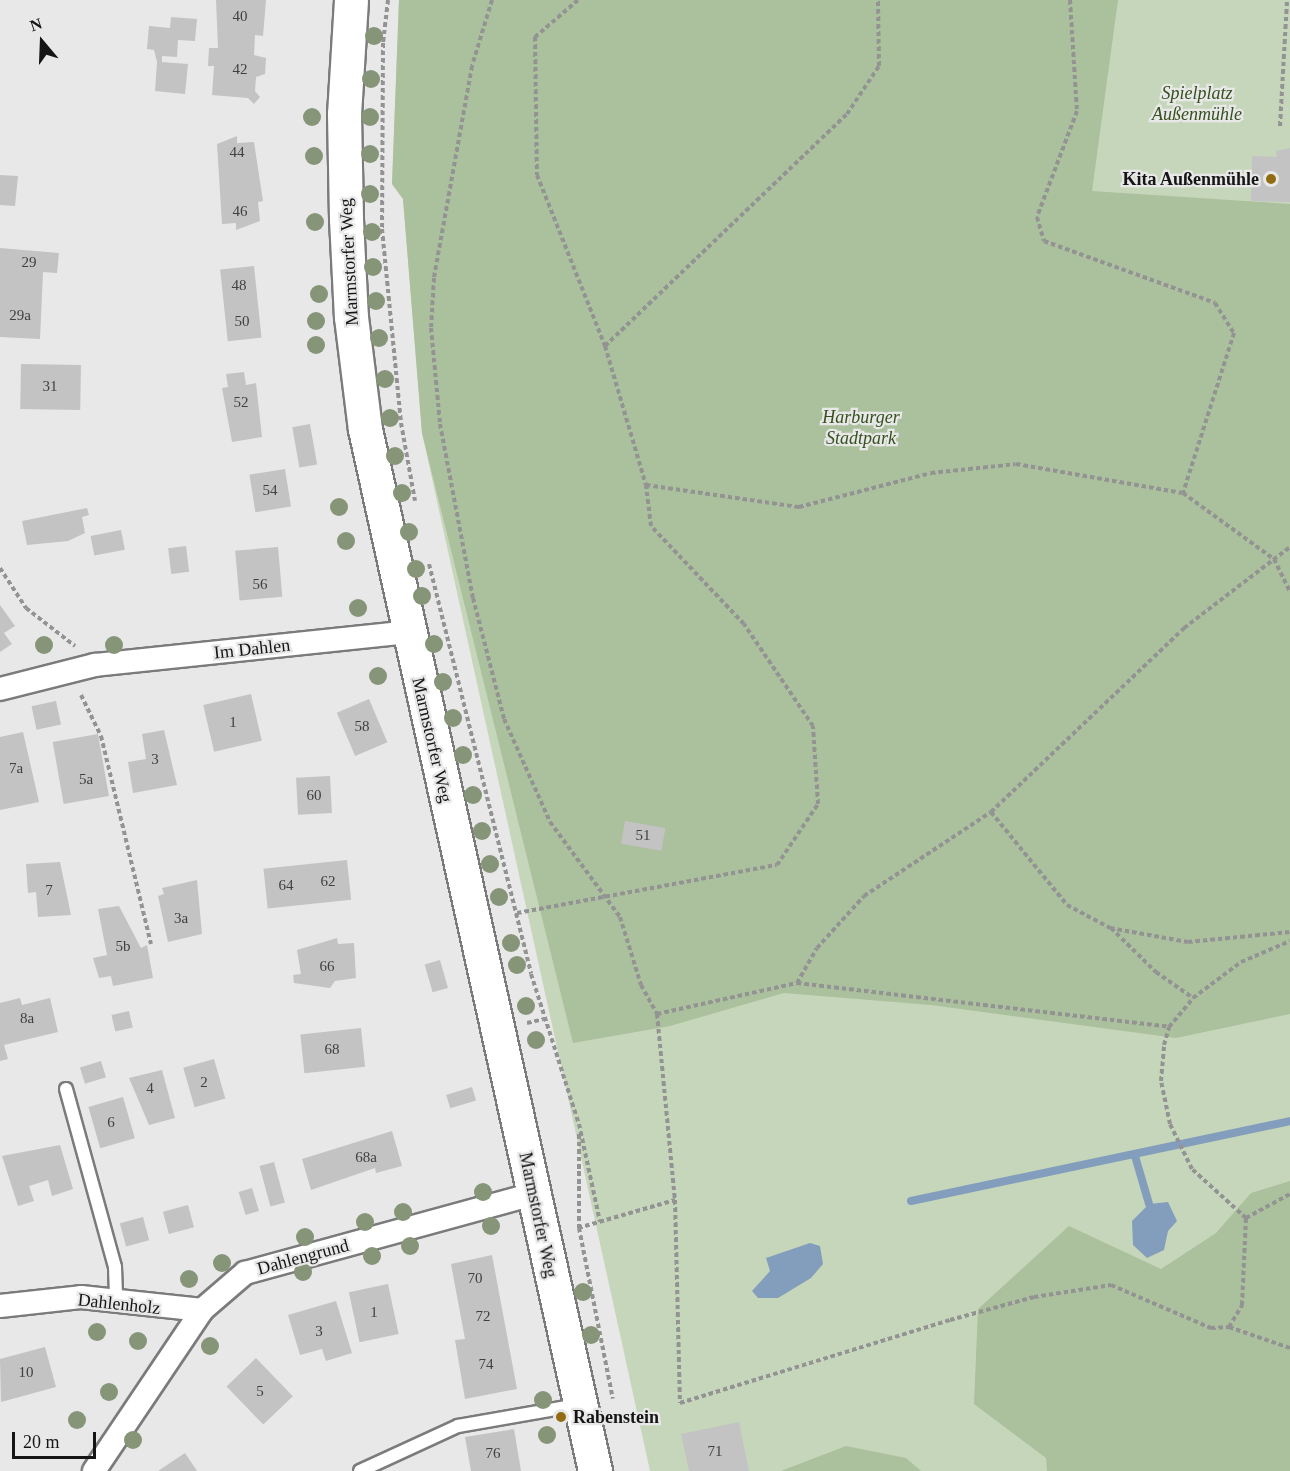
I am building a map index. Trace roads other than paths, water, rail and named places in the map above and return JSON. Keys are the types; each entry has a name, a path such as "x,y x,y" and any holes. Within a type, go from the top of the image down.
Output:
{"street":[{"name":"Marmstorfer Weg","path":"351,0 344,114 351,317 365,429 594,1471"},
{"name":"Im Dahlen","path":"0,689 95,665 409,633"},
{"name":"Dahlengrund","path":"94,1471 202,1310 245,1273 533,1194"},
{"name":"Dahlenholz","path":"0,1306 81,1297 202,1310"}],"lane":[{"path":"66,1089 114,1267 116,1302"},
{"path":"360,1471 458,1426 580,1405"}],"water":[{"path":"1168,1202 1177,1221 1168,1231 1164,1250 1147,1258 1133,1245 1132,1221 1149,1204"},
{"path":"810,1243 820,1246 823,1264 811,1278 778,1298 758,1298 752,1291 770,1271 766,1258"}],"waterway":[{"path":"911,1201 1290,1121"},
{"path":"1135,1156 1149,1204"}],"place":[{"name":"Kita Außenmühle","path":"1271,179"},
{"name":"Rabenstein","path":"561,1417"}],"park label":[{"name":"Spielplatz Außenmühle","path":"1197,104"},
{"name":"Harburger Stadtpark","path":"861,428"}]}
